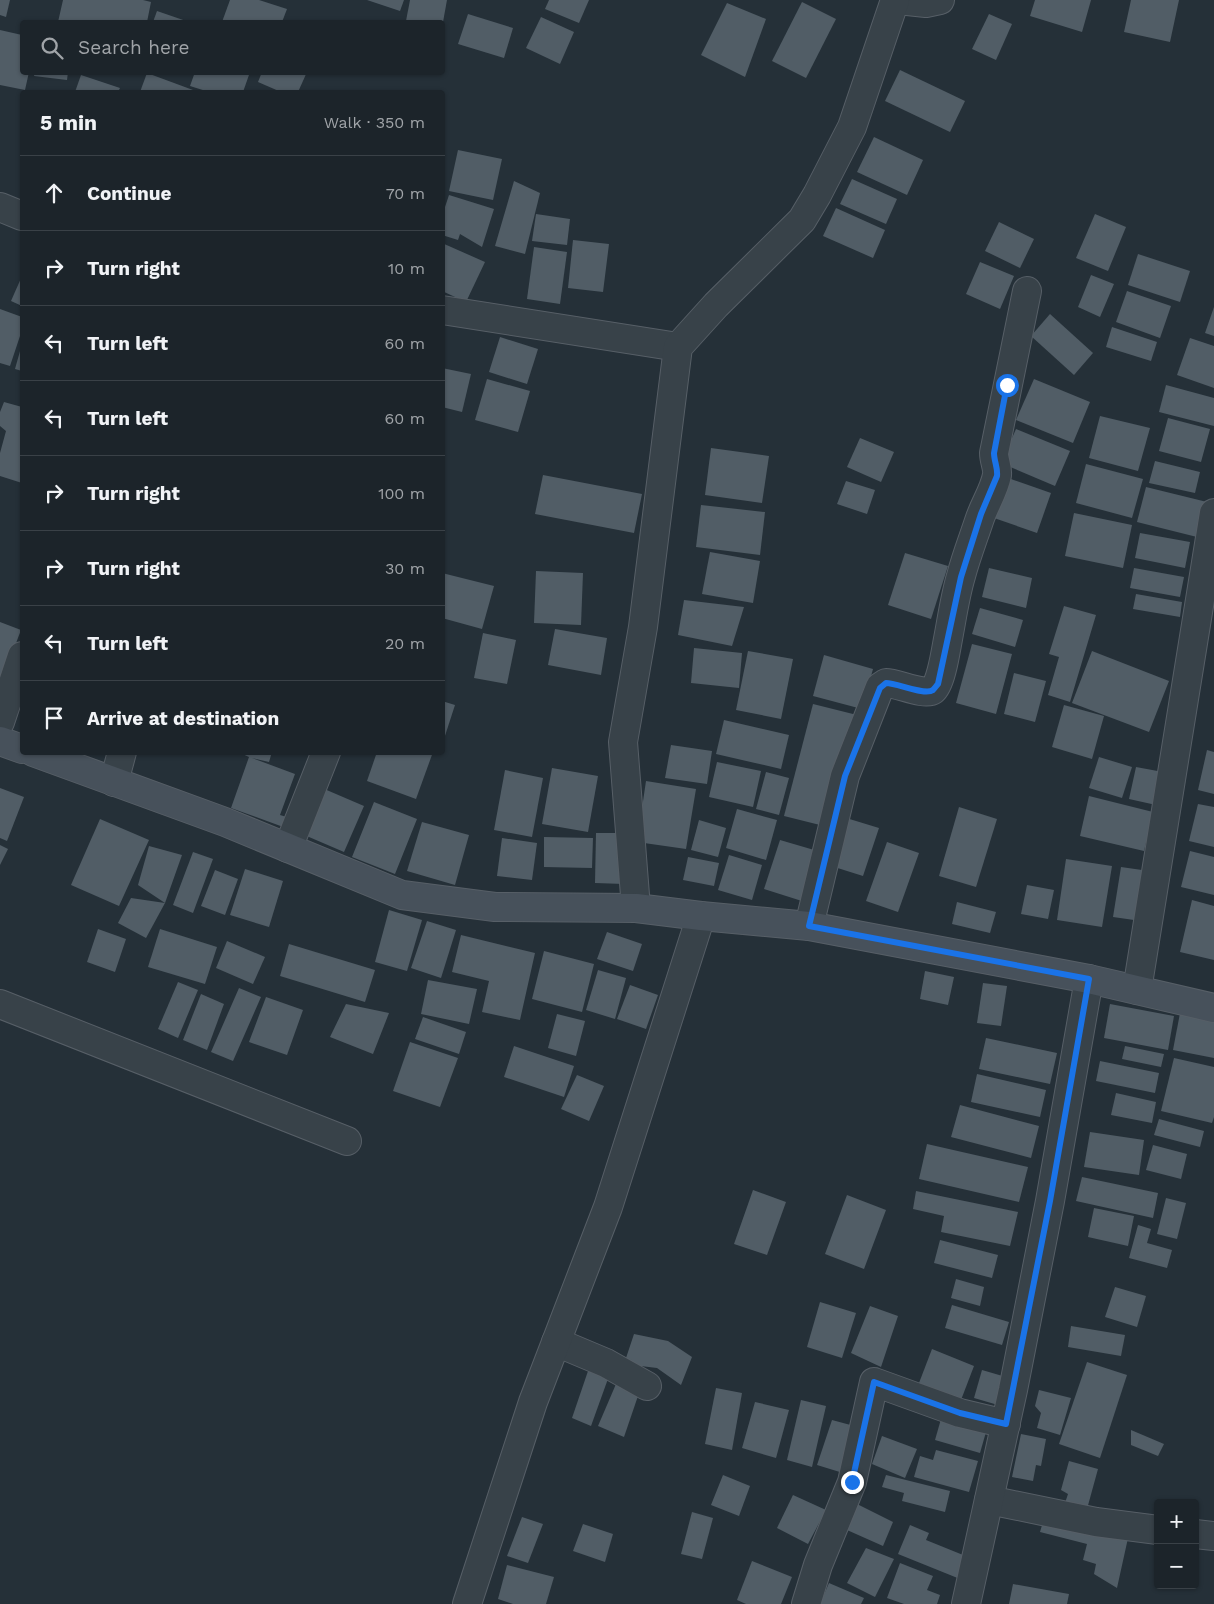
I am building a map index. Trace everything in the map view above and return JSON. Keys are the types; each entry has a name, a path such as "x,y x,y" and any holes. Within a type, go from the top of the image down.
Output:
{"main road":[{"path":"0,741 20,748"},
{"path":"41,755 225,822 402,895 494,907 636,908 809,926 1089,979 1214,1008"}],"street":[{"path":"636,908 623,742 643,627 678,347 716,305 802,220 852,127 897,0 926,3 940,0"},
{"path":"0,206 20,215"},
{"path":"809,926 845,776 880,688 886,683 894,683 922,692 928,692 934,690 938,684 961,577 981,514 997,476 994,453 1027,291"},
{"path":"445,310 678,347"},
{"path":"1137,990 1214,513"},
{"path":"0,722 20,662"},
{"path":"114,782 121,755"},
{"path":"288,848 325,755"},
{"path":"467,1604 533,1402 608,1207 700,916"},
{"path":"966,1604 1006,1424 1050,1201 1089,979"},
{"path":"0,1004 348,1140"},
{"path":"556,1342 606,1363 647,1386"},
{"path":"806,1604 818,1565 852,1482 874,1382 960,1413 1006,1424"},
{"path":"989,1500 1096,1522 1154,1529"},
{"path":"1199,1534 1214,1536"}],"building":[{"path":"0,0 10,0 6,17 0,15"},
{"path":"63,0 143,0 151,2 147,20 58,20"},
{"path":"230,0 259,0 287,9 283,20 223,20"},
{"path":"367,0 404,0 400,11"},
{"path":"410,0 447,0 443,20 406,20"},
{"path":"549,0 589,0 579,23 545,9"},
{"path":"1035,0 1091,0 1082,32 1030,16"},
{"path":"1131,0 1179,0 1170,42 1124,32"},
{"path":"802,2 836,19 806,78 772,61"},
{"path":"727,3 766,19 745,77 701,55"},
{"path":"157,11 183,20 154,20"},
{"path":"468,14 513,28 504,58 458,44"},
{"path":"989,14 1012,24 996,60 972,49"},
{"path":"541,17 574,32 560,64 526,48"},
{"path":"0,30 20,35 20,75 28,75 25,90 0,85"},
{"path":"900,70 965,101 950,132 885,101"},
{"path":"34,75 68,75 67,80"},
{"path":"81,75 120,88 119,90 76,90"},
{"path":"146,75 152,75 193,90 141,90"},
{"path":"194,75 249,75 244,90 203,90 190,86"},
{"path":"261,75 306,75 299,90 276,90 258,82"},
{"path":"874,137 923,160 907,195 857,172"},
{"path":"458,150 502,159 493,200 449,191"},
{"path":"852,179 897,199 886,224 840,204"},
{"path":"514,181 540,193 525,254 495,246"},
{"path":"449,195 494,209 482,247 460,234 458,240 445,236 445,207"},
{"path":"836,208 885,230 873,258 823,236"},
{"path":"536,214 570,219 567,245 532,241"},
{"path":"1095,214 1126,227 1108,271 1076,258"},
{"path":"999,222 1034,239 1020,268 985,251"},
{"path":"573,240 609,244 603,292 568,288"},
{"path":"445,244 485,262 466,302 445,292"},
{"path":"534,247 567,252 560,304 527,299"},
{"path":"1138,254 1190,271 1180,302 1128,285"},
{"path":"980,262 1014,276 1000,309 966,294"},
{"path":"1091,275 1114,284 1100,317 1078,307"},
{"path":"20,281 20,305 11,301"},
{"path":"1127,291 1171,306 1160,338 1116,322"},
{"path":"1214,307 1214,336 1205,333"},
{"path":"0,309 20,316 20,336 10,366 0,363"},
{"path":"1050,314 1093,353 1074,375 1031,336"},
{"path":"1112,327 1157,342 1151,361 1106,347"},
{"path":"500,337 538,349 527,384 489,372"},
{"path":"1190,338 1214,346 1214,388 1177,375"},
{"path":"20,351 20,370 15,369"},
{"path":"445,369 471,374 462,412 445,408"},
{"path":"487,379 530,391 518,432 475,420"},
{"path":"1034,379 1090,402 1073,443 1016,420"},
{"path":"1166,385 1214,398 1214,426 1159,412"},
{"path":"4,402 20,406 20,482 0,476 0,453 6,431 0,426 0,412"},
{"path":"1100,416 1150,428 1138,471 1089,458"},
{"path":"1168,418 1210,429 1201,462 1159,451"},
{"path":"1016,429 1070,451 1055,486 1001,463"},
{"path":"860,438 894,452 881,482 847,467"},
{"path":"711,448 769,456 762,503 705,495"},
{"path":"1155,461 1200,472 1195,493 1149,483"},
{"path":"1086,464 1143,479 1132,518 1076,503"},
{"path":"543,475 642,494 634,533 535,514"},
{"path":"1008,478 1051,493 1037,533 994,518"},
{"path":"846,481 875,490 867,514 837,504"},
{"path":"1146,487 1207,502 1197,537 1137,522"},
{"path":"701,505 765,512 760,555 696,547"},
{"path":"1074,513 1132,525 1123,568 1065,556"},
{"path":"1140,533 1190,542 1185,568 1135,558"},
{"path":"710,552 760,561 753,603 702,594"},
{"path":"905,553 948,566 931,619 888,605"},
{"path":"989,568 1032,578 1026,608 982,597"},
{"path":"1134,568 1184,577 1180,597 1130,588"},
{"path":"536,571 583,573 581,625 534,623"},
{"path":"445,574 494,586 482,629 445,619"},
{"path":"1136,594 1182,602 1180,617 1133,609"},
{"path":"684,600 744,607 732,646 678,635"},
{"path":"1064,606 1096,615 1070,702 1048,695 1059,657 1049,654"},
{"path":"980,608 1023,620 1015,647 972,634"},
{"path":"0,622 20,630 20,633 0,685"},
{"path":"555,629 607,638 601,675 548,665"},
{"path":"483,633 516,640 507,684 474,678"},
{"path":"972,644 1012,654 996,714 956,703"},
{"path":"694,648 742,653 739,688 691,683"},
{"path":"748,651 793,659 781,719 736,710"},
{"path":"1092,651 1169,681 1149,732 1072,703"},
{"path":"824,655 873,669 862,709 813,696"},
{"path":"1014,673 1046,681 1035,722 1004,714"},
{"path":"445,702 455,705 445,736"},
{"path":"813,704 857,715 828,827 784,816"},
{"path":"1064,705 1104,716 1092,759 1052,747"},
{"path":"724,720 789,735 781,769 716,754"},
{"path":"671,745 712,751 707,784 665,778"},
{"path":"1207,750 1214,752 1214,794 1198,790"},
{"path":"245,755 271,755 269,762 252,758 295,774 280,815 290,818 286,828 231,808 249,757"},
{"path":"376,755 432,755 416,799 367,781"},
{"path":"1099,757 1132,767 1122,798 1089,788"},
{"path":"717,762 761,771 753,807 709,797"},
{"path":"1136,767 1163,772 1156,805 1129,799"},
{"path":"552,768 598,776 588,832 542,824"},
{"path":"505,770 543,778 532,837 494,830"},
{"path":"766,772 789,778 779,815 756,809"},
{"path":"646,781 696,789 686,849 637,842"},
{"path":"0,788 24,797 7,841 0,838"},
{"path":"322,788 364,806 344,852 302,834"},
{"path":"1089,796 1153,812 1144,851 1080,836"},
{"path":"374,802 417,819 395,874 352,857"},
{"path":"1198,804 1214,807 1214,847 1189,841"},
{"path":"959,807 997,819 976,887 939,876"},
{"path":"737,809 777,820 766,860 726,848"},
{"path":"843,817 879,828 863,876 828,865"},
{"path":"100,819 149,840 119,906 71,885"},
{"path":"699,820 726,828 718,857 691,850"},
{"path":"422,822 469,835 455,885 407,871"},
{"path":"596,833 625,833 624,884 595,883"},
{"path":"544,837 593,838 592,868 544,867"},
{"path":"502,838 537,843 532,880 497,876"},
{"path":"780,840 821,852 805,902 764,889"},
{"path":"887,842 919,853 898,912 866,901"},
{"path":"0,845 8,849 0,865"},
{"path":"149,846 182,855 165,903 138,885"},
{"path":"1190,851 1214,857 1214,895 1181,887"},
{"path":"193,852 213,859 193,913 173,905"},
{"path":"729,855 762,865 752,900 718,890"},
{"path":"688,857 719,863 714,886 683,880"},
{"path":"1066,859 1112,866 1102,927 1057,920"},
{"path":"1121,867 1156,872 1148,922 1113,917"},
{"path":"245,869 283,881 269,927 230,915"},
{"path":"215,870 238,879 225,915 201,906"},
{"path":"1027,885 1054,890 1048,919 1021,914"},
{"path":"131,898 165,903 146,938 118,923"},
{"path":"1192,900 1214,906 1214,960 1180,952"},
{"path":"957,902 996,912 990,933 952,924"},
{"path":"389,910 422,920 407,971 375,962"},
{"path":"427,921 456,930 441,978 411,968"},
{"path":"98,929 126,939 115,972 87,962"},
{"path":"160,929 217,947 205,984 148,967"},
{"path":"607,932 642,944 633,971 597,959"},
{"path":"461,935 535,953 520,1020 482,1012 489,981 452,972"},
{"path":"227,941 265,957 253,984 216,968"},
{"path":"289,944 375,970 365,1002 280,976"},
{"path":"544,951 594,964 582,1012 532,999"},
{"path":"598,970 626,978 615,1019 586,1010"},
{"path":"925,971 954,977 948,1005 920,999"},
{"path":"428,980 477,989 469,1024 421,1014"},
{"path":"178,982 198,990 178,1038 158,1029"},
{"path":"983,983 1007,986 1001,1026 977,1023"},
{"path":"630,985 658,995 646,1029 617,1019"},
{"path":"239,988 261,997 233,1061 211,1052"},
{"path":"201,994 224,1004 207,1050 183,1040"},
{"path":"266,997 303,1010 287,1055 249,1042"},
{"path":"346,1004 389,1013 373,1054 330,1037"},
{"path":"1110,1004 1174,1016 1168,1050 1104,1038"},
{"path":"1180,1013 1214,1019 1214,1058 1173,1050"},
{"path":"557,1014 585,1021 576,1056 548,1048"},
{"path":"423,1017 466,1032 459,1054 415,1039"},
{"path":"986,1038 1057,1053 1050,1084 979,1069"},
{"path":"410,1042 458,1058 440,1107 393,1091"},
{"path":"514,1046 574,1066 564,1097 504,1077"},
{"path":"1125,1046 1164,1054 1161,1067 1122,1059"},
{"path":"1174,1058 1214,1067 1214,1117 1212,1123 1161,1111"},
{"path":"1100,1061 1159,1073 1155,1093 1096,1081"},
{"path":"977,1074 1046,1090 1040,1117 971,1102"},
{"path":"577,1075 604,1086 589,1121 561,1109"},
{"path":"1116,1093 1156,1102 1152,1123 1111,1115"},
{"path":"960,1105 1039,1126 1031,1158 951,1137"},
{"path":"1159,1119 1204,1131 1200,1147 1154,1135"},
{"path":"1090,1132 1144,1140 1139,1175 1084,1167"},
{"path":"927,1144 1028,1167 1019,1202 919,1179"},
{"path":"1153,1145 1187,1154 1181,1179 1146,1170"},
{"path":"1082,1177 1158,1193 1153,1218 1076,1201"},
{"path":"753,1190 786,1202 767,1255 734,1244"},
{"path":"916,1191 1018,1212 1010,1246 941,1232 944,1216 913,1209"},
{"path":"847,1195 886,1210 864,1269 825,1254"},
{"path":"1166,1198 1186,1203 1177,1239 1157,1234"},
{"path":"1094,1208 1134,1216 1128,1246 1088,1237"},
{"path":"1138,1225 1151,1229 1147,1243 1172,1250 1167,1268 1129,1258"},
{"path":"940,1240 998,1255 992,1278 934,1263"},
{"path":"956,1279 984,1287 980,1306 951,1298"},
{"path":"1115,1287 1146,1296 1137,1327 1105,1317"},
{"path":"820,1302 856,1313 842,1358 807,1347"},
{"path":"952,1305 1009,1322 1002,1345 945,1328"},
{"path":"870,1306 898,1316 881,1367 851,1353"},
{"path":"1071,1326 1125,1335 1121,1356 1068,1347"},
{"path":"634,1334 668,1341 692,1357 681,1385 657,1368 624,1364"},
{"path":"932,1349 974,1366 961,1400 919,1383"},
{"path":"1087,1362 1127,1375 1100,1458 1059,1444"},
{"path":"982,1370 1006,1377 998,1405 974,1398"},
{"path":"588,1371 609,1376 591,1426 572,1418"},
{"path":"616,1384 639,1393 624,1437 598,1426"},
{"path":"716,1388 742,1393 732,1450 705,1444"},
{"path":"1039,1390 1071,1398 1060,1435 1037,1428 1041,1413 1035,1406"},
{"path":"801,1400 826,1406 812,1467 787,1460"},
{"path":"755,1402 789,1410 776,1458 742,1448"},
{"path":"943,1412 988,1425 980,1453 935,1440"},
{"path":"832,1420 858,1427 843,1473 817,1465"},
{"path":"1131,1430 1164,1444 1158,1456 1131,1445"},
{"path":"1021,1434 1046,1439 1041,1466 1036,1465 1033,1481 1012,1477"},
{"path":"882,1436 917,1449 905,1478 872,1464"},
{"path":"936,1450 978,1461 969,1492 914,1477 920,1456 933,1460"},
{"path":"1069,1461 1098,1469 1087,1509 1065,1503 1068,1494 1061,1490"},
{"path":"723,1475 750,1486 739,1516 711,1505"},
{"path":"886,1475 950,1491 945,1512 902,1501 904,1493 882,1487"},
{"path":"793,1495 826,1510 808,1544 777,1528"},
{"path":"857,1504 893,1522 883,1546 847,1530"},
{"path":"692,1512 713,1518 702,1559 681,1554"},
{"path":"1045,1515 1130,1529 1117,1588 1094,1574 1096,1564 1083,1560 1087,1544 1040,1532"},
{"path":"522,1517 543,1524 528,1563 507,1556"},
{"path":"583,1524 613,1534 605,1562 573,1551"},
{"path":"910,1525 929,1533 926,1540 968,1557 960,1579 898,1554"},
{"path":"866,1548 894,1559 875,1597 847,1583"},
{"path":"752,1561 792,1577 781,1604 746,1604 737,1600"},
{"path":"900,1563 933,1576 927,1590 940,1595 937,1604 904,1604 887,1598"},
{"path":"507,1565 554,1577 546,1604 513,1604 498,1599"},
{"path":"829,1583 864,1598 861,1604 820,1604"},
{"path":"1013,1584 1069,1594 1067,1604 1009,1604"}],"route":[{"path":"852,1482 874,1382 960,1413 1006,1424 1050,1201 1089,979 809,926 845,776 880,688 886,683 894,683 922,692 928,692 934,690 938,684 961,577 981,514 997,476 994,453 1007,385"}]}
